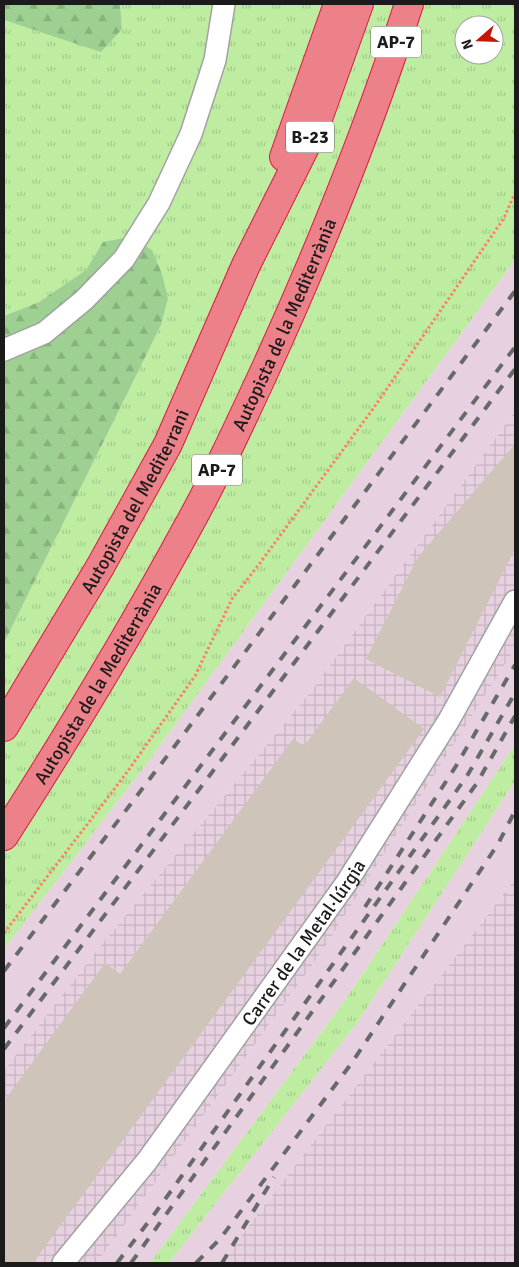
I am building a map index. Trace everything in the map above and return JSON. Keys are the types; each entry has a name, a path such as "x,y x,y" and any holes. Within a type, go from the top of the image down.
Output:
{"highway":[{"name":"AP-7","path":"246,265 338,4"},
{"name":"B-23","path":"246,265 315,127 360,4"},
{"name":"Autopista de la Mediterrània","path":"4,836 57,753 142,610 186,530 238,428 288,320 353,165 384,81 409,4"},
{"name":"Autopista del Mediterrani","path":"4,727 100,567 168,444 246,265"}],"street":[{"path":"4,350 44,333 84,300 124,259 159,203 191,134 215,60 224,4"},
{"name":"Carrer de la Metal·lúrgia","path":"63,1263 147,1161 347,882 449,720 515,601"}],"path":[{"path":"4,932 125,775 194,676 232,599 375,406 504,218 515,193"}],"shaded area":[{"path":"515,260 515,411 311,691 101,945 4,1070 4,949 145,766"},
{"path":"515,411 514,651 319,956 97,1263 4,1263 4,1070 101,945 311,691"},
{"path":"515,648 515,745 346,999 150,1263 97,1263 319,956"},
{"path":"515,781 515,879 220,1263 169,1263 357,1023"},
{"path":"515,879 515,1263 220,1263"}],"green space":[{"path":"4,4 120,4 122,29 101,52 4,20"},
{"path":"120,4 515,4 515,260 145,766 4,949 4,643 161,325 168,299 103,242 86,270 39,302 4,316 4,20 47,34 122,29"},
{"path":"129,237 152,250 162,274 168,299 161,325 4,643 4,316 39,302 86,270 103,242"},
{"path":"515,745 515,781 357,1023 169,1263 150,1263 346,999"}],"building":[{"path":"515,444 515,549 440,697 366,659 418,557"},
{"path":"354,678 424,729 33,1263 4,1263 4,1101 105,963 120,974 293,739 304,746"}],"railway":[{"path":"4,971 515,291"},
{"path":"4,1028 515,347"},
{"path":"4,1049 515,369"},
{"path":"365,907 456,766 515,665"},
{"path":"117,1263 156,1212 467,776 515,693"},
{"path":"131,1263 477,783 515,716"},
{"path":"196,1263 220,1239 351,1064 498,844 515,811"},
{"path":"222,1263 274,1177"}]}
